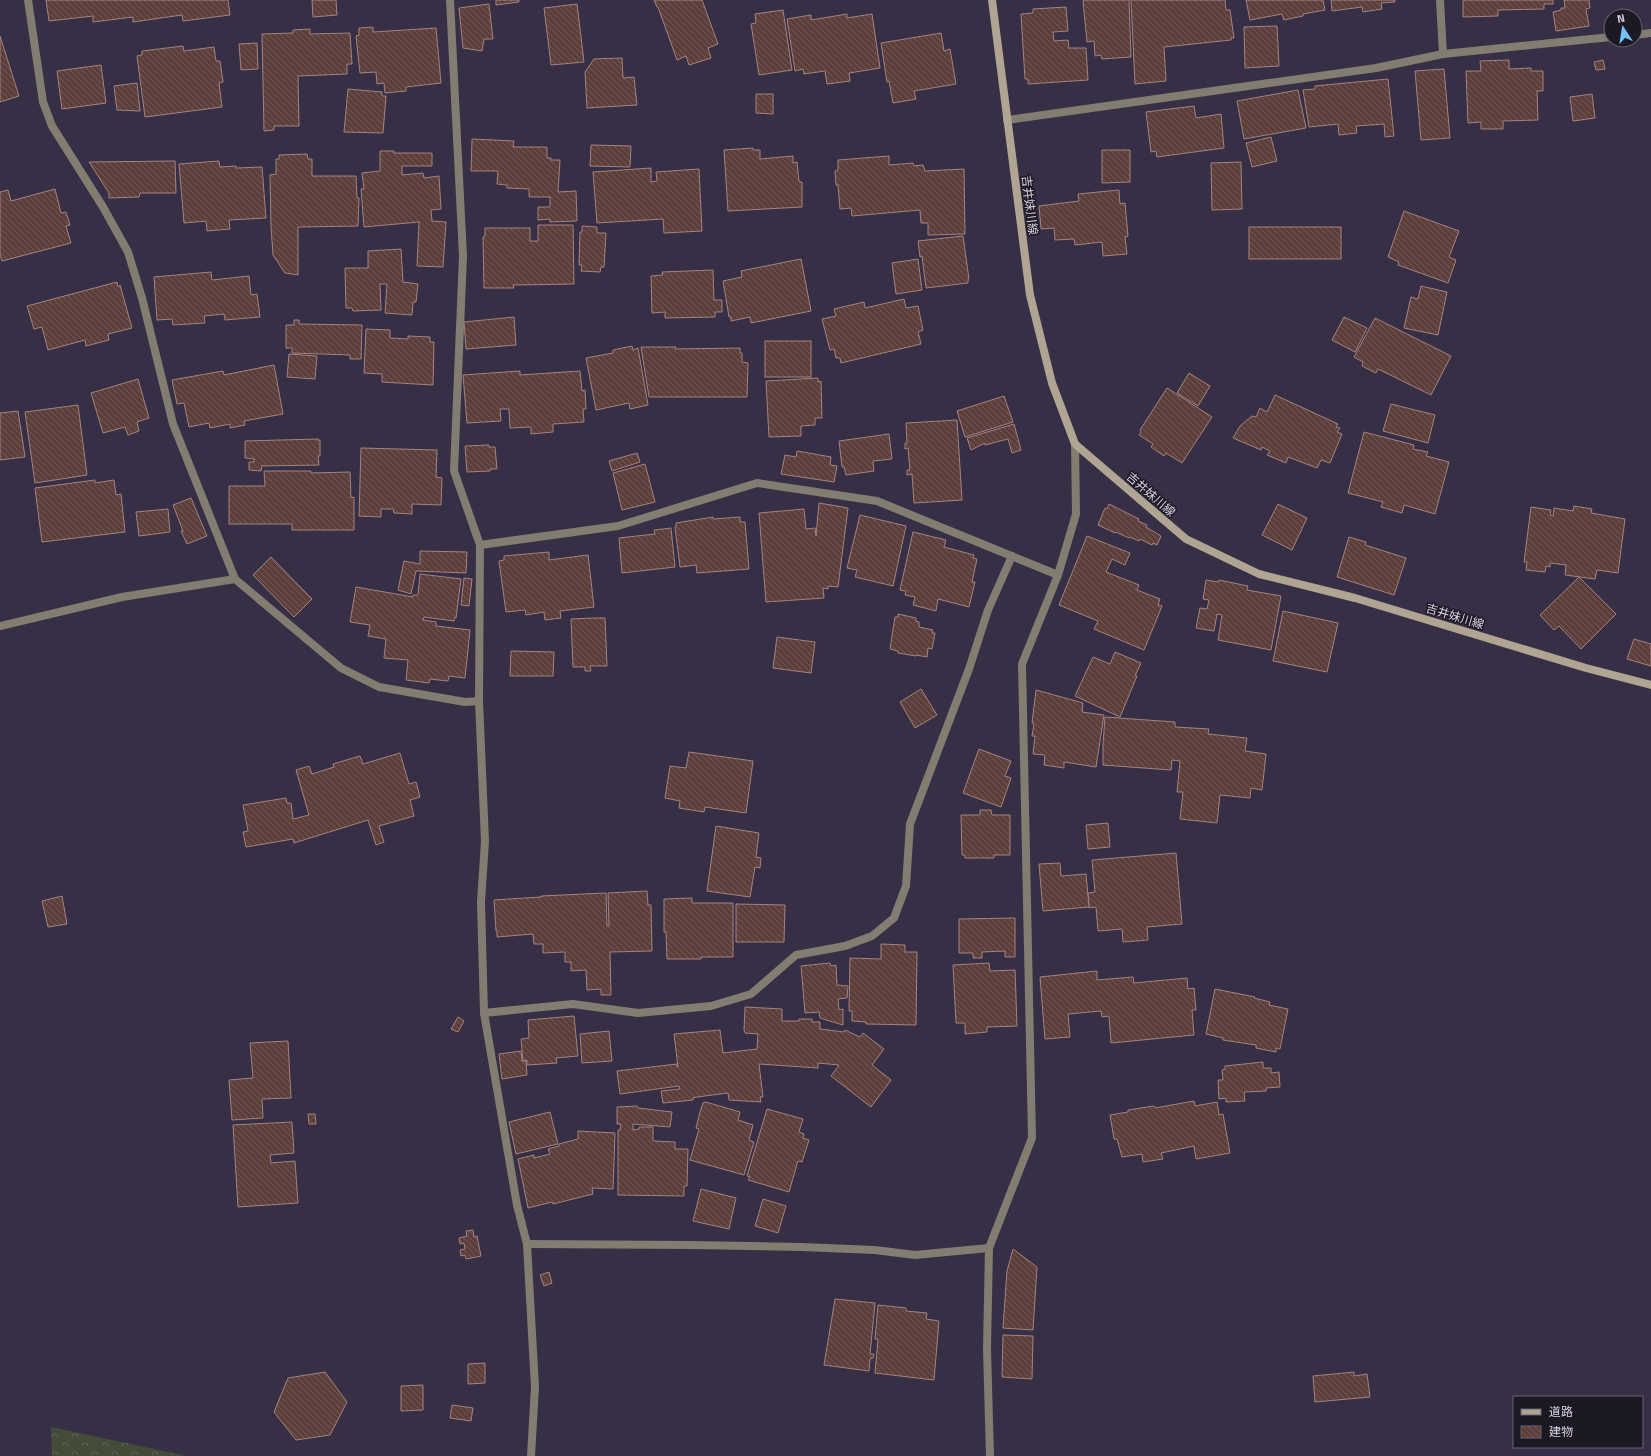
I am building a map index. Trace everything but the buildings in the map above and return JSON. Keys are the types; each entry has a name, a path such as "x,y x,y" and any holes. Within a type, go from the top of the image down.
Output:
{"main road":[{"name":"吉井妹川線","path":"992,0 1030,295 1052,383 1075,444 1186,539 1259,574 1355,598 1586,668 1651,684"}],"street":[{"path":"28,0 43,102 52,126 103,207 128,252 142,298 173,424 235,579 341,668 379,687 465,702 479,701"},
{"path":"450,0 463,256 454,471 480,545 479,701 485,841 482,902 484,1013 517,1205 527,1244 535,1387 531,1456"},
{"path":"1440,0 1443,54"},
{"path":"1007,120 1376,68 1443,54 1603,38"},
{"path":"990,1456 987,1349 989,1248 1032,1138 1022,664 1058,574 1076,514 1075,444"},
{"path":"480,545 618,526 757,483 877,501 1058,574"},
{"path":"484,1013 573,1004 638,1013 711,1006 751,994 796,955 845,946 872,936 894,918 906,886 910,824 969,669 988,610 1012,556"},
{"path":"0,626 122,597 235,579"},
{"path":"527,1244 802,1247 875,1250 914,1255 989,1248"}],"green space":[{"path":"51,1427 187,1456 52,1456"}]}
